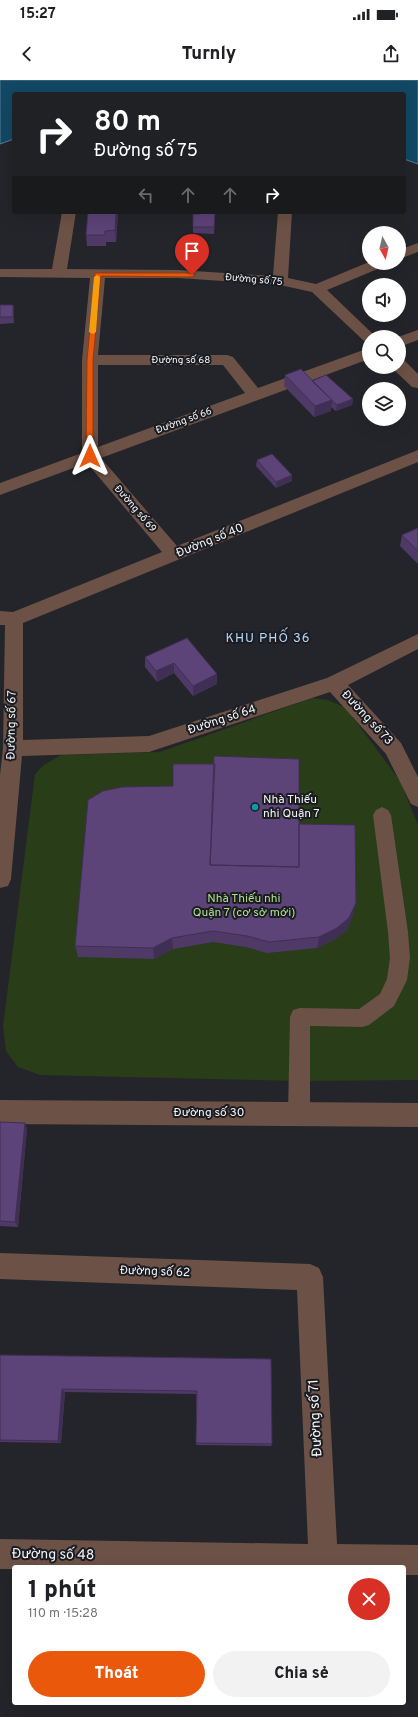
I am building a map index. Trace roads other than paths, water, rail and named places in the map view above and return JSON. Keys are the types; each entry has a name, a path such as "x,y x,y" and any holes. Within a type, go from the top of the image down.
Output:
{"street":[{"path":"59,273 69,214"},
{"path":"280,281 285,214"},
{"path":"406,252 418,247"},
{"path":"362,331 318,289 363,270"},
{"name":"Đường số 75","path":"0,273 178,274 280,281 318,289"},
{"path":"90,456 90,360 98,274"},
{"path":"406,339 418,335"},
{"name":"Đường số 66","path":"0,490 362,356"},
{"name":"Đường số 68","path":"90,360 227,360 255,395"},
{"path":"406,372 418,383"},
{"name":"Đường số 69","path":"90,456 175,555"},
{"name":"Đường số 40","path":"7,618 175,555 418,456"},
{"name":"Đường số 67","path":"0,879 13,748 7,618"},
{"name":"Đường số 64","path":"13,748 149,744 334,683 418,641"},
{"name":"Đường số 73","path":"334,683 394,749 418,798"},
{"name":"Đường số 30","path":"0,1112 418,1115"},
{"name":"Đường số 62","path":"0,1266 310,1278"},
{"name":"Đường số 71","path":"310,1278 323,1558"},
{"name":"Đường số 48","path":"0,1554 418,1560"}],"lane":[{"path":"299,1114 300,1017 362,1018 387,1000 397,980 400,958 398,932 382,815"}],"water":[{"path":"0,80 418,80 418,164 406,160 406,92 12,92 12,140 0,144"}],"place":[{"name":"Nhà Thiếu nhi Quận 7","path":"255,807"}],"district":[{"name":"KHU PHỐ 36","path":"268,639"}],"park label":[{"name":"Nhà Thiếu nhi Quận 7 (cơ sở mới)","path":"244,906"}]}
